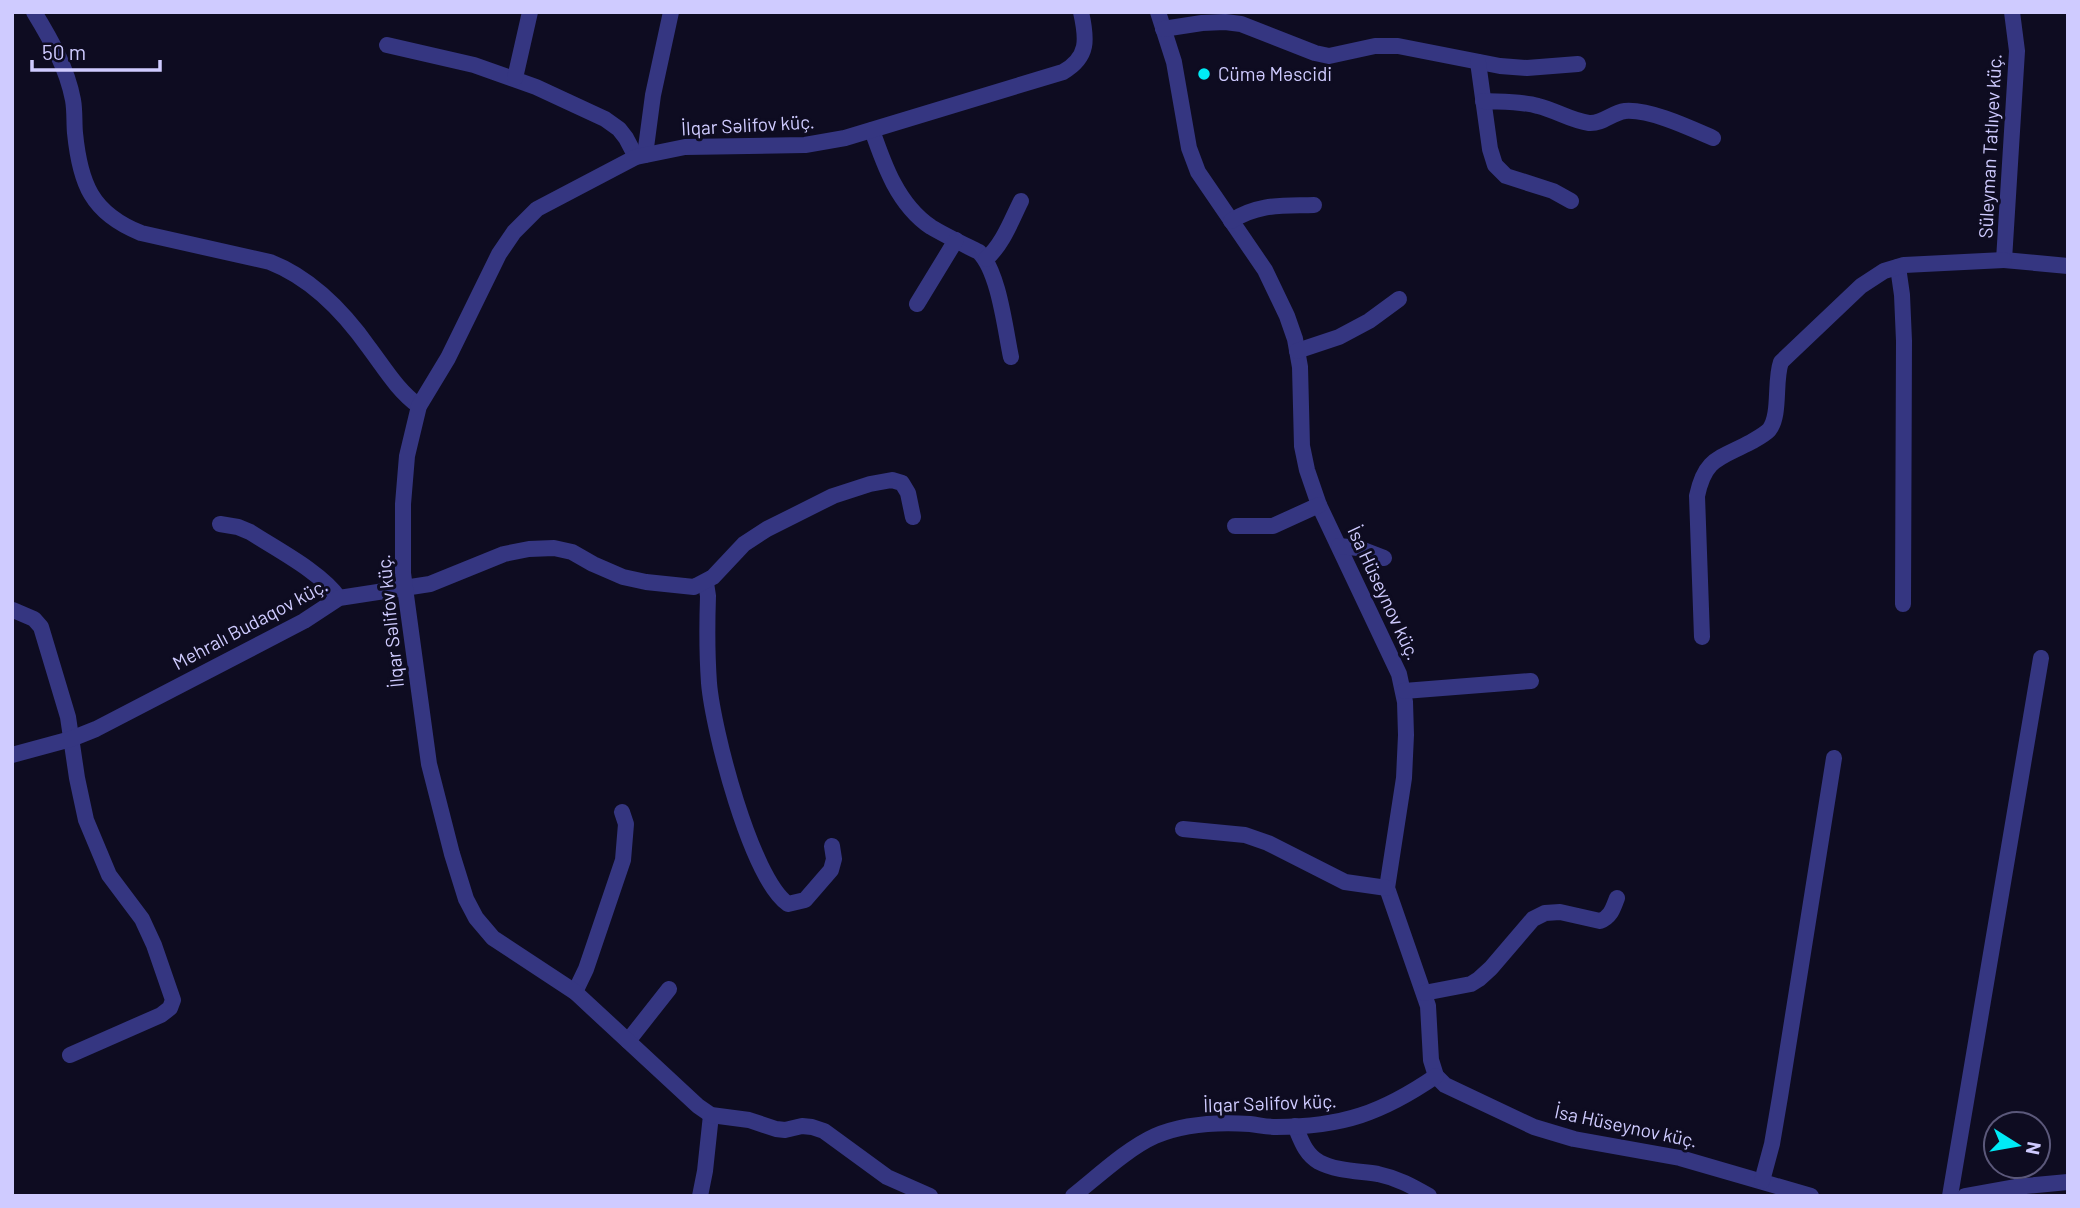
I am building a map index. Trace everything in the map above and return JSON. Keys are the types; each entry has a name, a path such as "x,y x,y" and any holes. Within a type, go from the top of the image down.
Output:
{"street":[{"path":"34,12 56,48 66,74 73,101 80,169 88,191 100,206 122,225 141,233 270,262 290,270 313,286 342,314 407,397 419,406"},
{"path":"515,78 530,12"},
{"path":"640,156 671,12"},
{"name":"İlqar Səlifov küç.","path":"712,1115 698,1106 575,992 492,938 476,918 466,899 429,764 403,573 403,504 407,456 419,406 454,346 499,254 514,232 537,209 640,156 685,147 805,145 845,138 1063,72 1077,64 1084,48 1086,31 1081,12"},
{"name":"İsa Hüseynov küç.","path":"1158,12 1174,62 1189,148 1198,172 1265,270 1287,316 1297,351 1302,446 1307,470 1319,505 1399,674 1404,691 1404,778 1387,888 1428,1006 1431,1060 1436,1076 1446,1085 1534,1127 1574,1139 1679,1158 1808,1195"},
{"name":"Süleyman Tatlıyev küç.","path":"2012,12 2017,51 2004,260 2068,265"},
{"path":"1163,29 1202,23 1241,24 1329,56 1375,46 1398,46 1500,66 1527,68 1578,64"},
{"path":"387,45 474,65 515,78 605,119 619,129 640,156"},
{"path":"1478,62 1494,165 1506,176 1553,191 1571,201"},
{"path":"1483,101 1534,104 1592,124 1625,111 1670,120 1713,138"},
{"path":"872,130 887,171 905,201 929,225 979,252 986,259 995,280 1011,357"},
{"path":"986,259 1004,236 1021,201"},
{"path":"1231,221 1265,206 1314,205"},
{"path":"916,303 956,240"},
{"path":"1702,637 1697,496 1701,477 1709,465 1768,431 1774,421 1781,362 1861,286 1884,271 1904,264 2004,260"},
{"path":"1898,267 1904,341 1903,604"},
{"path":"1297,351 1339,337 1369,321 1399,299"},
{"path":"832,846 834,859 831,870 805,900 788,904 779,898 755,854 723,757 714,719 709,683 706,583 744,544 767,529 834,496 870,484 892,480 902,483 908,493 913,517"},
{"path":"1235,526 1273,526 1319,505"},
{"path":"220,524 250,531 319,577 339,597"},
{"path":"1339,546 1358,548 1384,558"},
{"name":"Mehralı Budaqov küç.","path":"12,755 71,739 96,729 304,621 339,597 405,588 443,579 504,554 554,548 572,552 623,577 694,587 706,583"},
{"path":"13,610 34,619 41,627 63,699 76,778 96,849 109,875 142,919 173,1000 170,1008 161,1015 71,1055"},
{"path":"1950,1196 2041,658"},
{"path":"1404,691 1531,681"},
{"path":"1762,1181 1780,1097 1834,758"},
{"path":"575,992 586,968 623,860 626,824 622,812"},
{"path":"1183,829 1245,835 1268,843 1345,882 1387,888"},
{"path":"1424,992 1471,984 1479,979 1533,919 1545,913 1560,912 1600,921 1612,912 1617,898"},
{"path":"628,1041 669,989"},
{"name":"İlqar Səlifov küç.","path":"1073,1196 1135,1148 1155,1136 1182,1128 1219,1124 1273,1127 1320,1125 1346,1120 1378,1110 1407,1096 1436,1076"},
{"path":"699,1196 712,1115 749,1120 785,1130 802,1126 824,1131 887,1177 930,1196"},
{"path":"1295,1126 1304,1149 1318,1162 1407,1183 1429,1196"},
{"path":"1965,1196 2015,1187 2068,1182"}],"place":[{"name":"Cümə Məscidi","path":"1204,74"}]}
